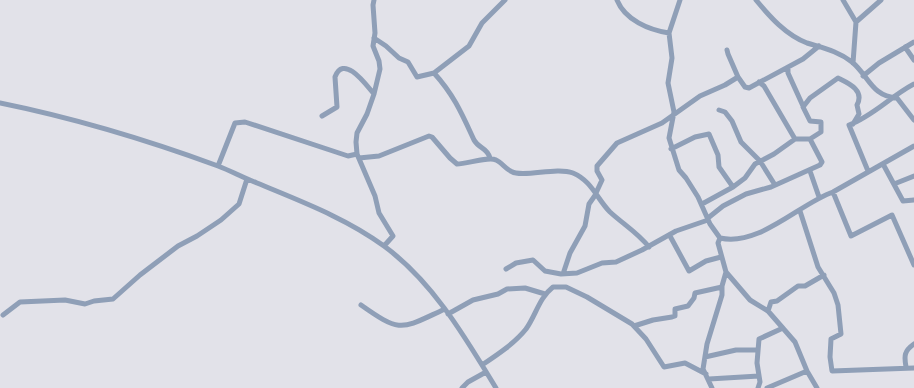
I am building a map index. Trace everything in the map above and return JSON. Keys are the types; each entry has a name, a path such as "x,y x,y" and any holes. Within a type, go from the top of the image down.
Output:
{"street":[{"path":"374,0 373,46 379,60 380,69 374,94 367,114 357,133 356,142 358,156 375,196 379,213 393,236 384,246"},
{"path":"374,38 386,46 398,58 408,62 418,76 434,73 469,46 482,23 506,0"},
{"path":"617,0 622,10 632,20 669,33"},
{"path":"680,0 669,33 672,58 668,83 674,112 669,138 671,149 679,170 686,178 702,204 708,219 720,238"},
{"path":"756,0 768,15 783,29 806,42 837,52 853,63 876,91 882,95 897,98 914,120"},
{"path":"843,0 856,22 853,63"},
{"path":"856,22 881,0"},
{"path":"863,76 879,63 914,42"},
{"path":"727,50 738,77 745,87 749,88 803,59 819,46"},
{"path":"905,47 914,60"},
{"path":"702,204 733,187 745,178 752,167 795,139 810,139 821,132 821,124 818,120 810,121 788,73 788,67"},
{"path":"322,116 337,107 335,77 341,69 345,68 359,76 374,94"},
{"path":"434,73 460,106 475,141 488,151 490,158"},
{"path":"563,274 570,253 584,226 589,204 602,180 597,171 597,166 617,143 662,123 674,112 700,96 725,85 738,77"},
{"path":"803,106 810,98 838,78 854,86 858,92 859,101 857,105 859,114 853,124"},
{"path":"759,82 764,86 795,139"},
{"path":"868,171 849,125 853,124 895,97 900,91 914,84"},
{"path":"0,103 35,110 150,142 218,166 307,203 345,222 384,246 414,273 447,312 496,388"},
{"path":"719,110 725,112 732,121 740,142 760,161 775,185"},
{"path":"218,166 235,123 245,122 348,156 379,156 429,136 432,137 457,164 490,158 497,160 505,168 516,173 541,171 573,173 586,181 610,212 643,238 649,247"},
{"path":"671,149 695,137 709,134 718,155 719,167 733,187"},
{"path":"506,269 516,263 533,260 545,271 563,274 577,273 602,263 616,262 649,247 670,236 676,231 708,219 723,206 746,194 775,185 810,171 820,165 822,162 810,139"},
{"path":"720,238 734,238 759,233 800,211 819,196 833,192 914,146"},
{"path":"883,164 903,201 914,200"},
{"path":"810,171 819,196"},
{"path":"894,184 914,176"},
{"path":"2,315 20,302 65,300 85,304 94,301 113,299 168,253 221,220 239,204 247,179"},
{"path":"833,192 851,236 892,215 914,265"},
{"path":"800,211 818,267 834,293 841,325 841,334 831,339 832,370 914,368"},
{"path":"670,236 689,271 706,261 721,256"},
{"path":"720,238 718,243 726,272 750,300 768,311 795,342 807,371 817,388"},
{"path":"712,388 703,369 722,295 722,287 726,272"},
{"path":"768,311 771,302 777,301 798,286 805,286 824,275"},
{"path":"482,365 509,345 525,330 545,294 553,287 566,288 587,297 634,326 646,339 664,367 685,363 706,374"},
{"path":"634,326 675,316 675,309 688,306 694,298 695,293 722,287"},
{"path":"361,305 383,321 402,327 447,312 473,300 513,288 525,288 545,294"},
{"path":"758,388 760,382 757,363 759,339 783,328"},
{"path":"906,367 904,358 906,352 914,344"},
{"path":"705,357 736,350 758,350"},
{"path":"767,388 807,371"},
{"path":"462,388 468,382 486,372"},
{"path":"709,379 759,376"}]}
